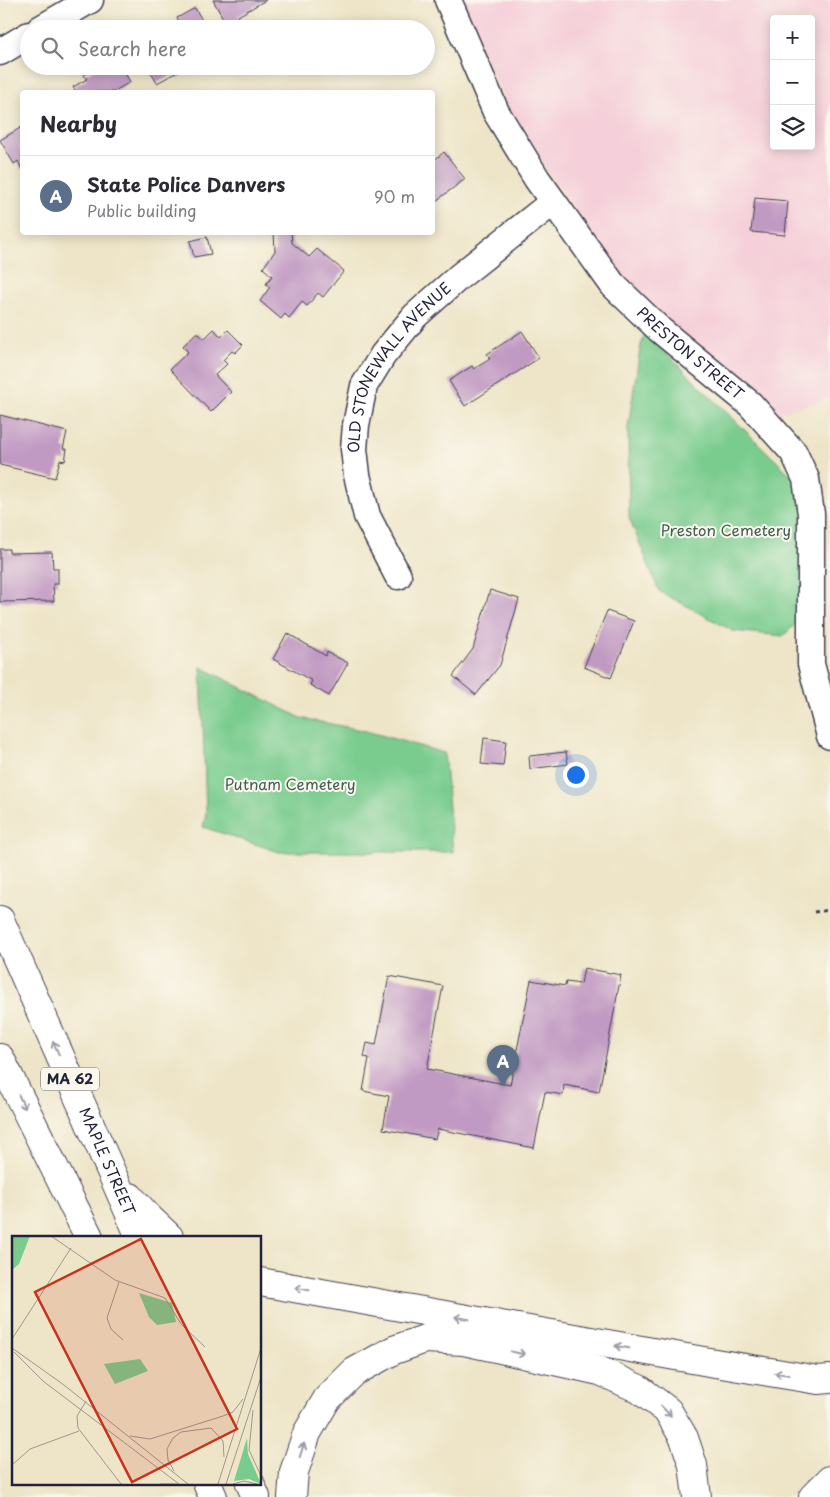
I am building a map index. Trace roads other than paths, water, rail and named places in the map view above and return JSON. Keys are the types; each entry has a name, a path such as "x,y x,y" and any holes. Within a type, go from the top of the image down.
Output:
{"main road":[{"name":"MAPLE STREET","path":"0,920 140,1236"},
{"path":"0,1058 89,1236"},
{"path":"109,1168 134,1202 168,1236"},
{"path":"261,1282 709,1362 818,1380 830,1379"},
{"path":"292,1497 294,1472 307,1433 327,1399 354,1372 394,1350 425,1339 464,1341 600,1371 639,1389 668,1411 684,1438 693,1465 697,1497"},
{"path":"813,1497 830,1480"},
{"path":"207,1484 213,1497"},
{"path":"250,1484 256,1497"}],"street":[{"path":"56,20 90,0"},
{"name":"PRESTON STREET","path":"448,0 496,112 537,179 613,285 660,330 750,404 794,453 806,480 811,514 811,664 830,736"},
{"path":"0,52 20,40"},
{"name":"OLD STONEWALL AVENUE","path":"398,576 367,516 357,475 354,450 356,425 364,386 383,355 416,316 460,276 553,202"}],"place":[{"name":"State Police Danvers","path":"503,1086"}],"park label":[{"name":"Preston Cemetery","path":"726,531"},
{"name":"Putnam Cemetery","path":"290,785"}]}
